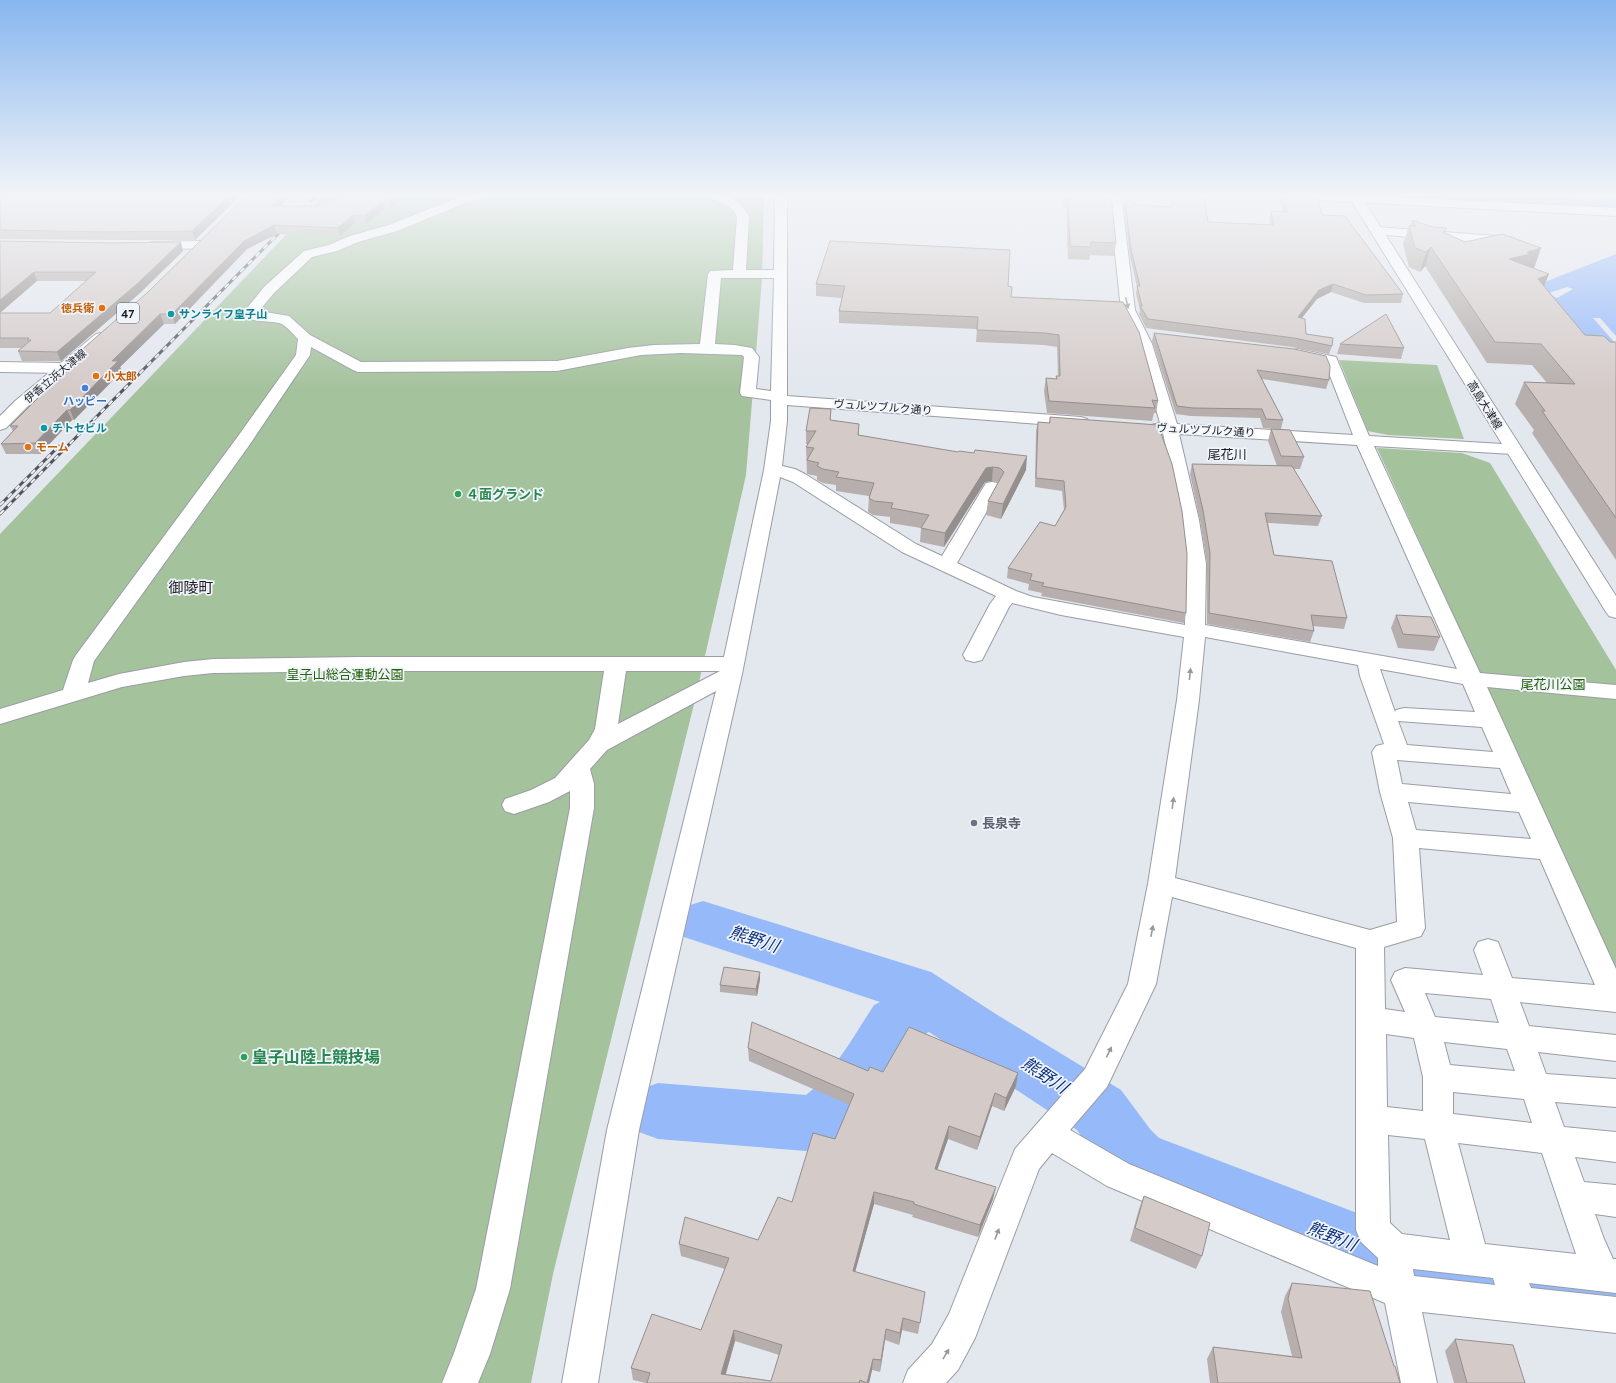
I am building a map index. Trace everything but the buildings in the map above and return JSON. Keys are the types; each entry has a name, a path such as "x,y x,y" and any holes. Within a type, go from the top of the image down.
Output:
{"street":[{"path":"302,260 269,290 250,313 260,317 284,318 305,338 358,367 556,366 575,364 633,351 662,349 707,349 715,274 781,274"},
{"path":"740,274 741,260"},
{"path":"580,1383 624,1130 732,669 773,470 779,421 781,260"},
{"path":"921,1383 945,1357 962,1325 1026,1160 1096,1078 1142,984 1161,884 1188,700 1195,631 1196,564 1190,520 1170,429 1144,344 1128,310 1122,260"},
{"name":"高島大津線","path":"1395,260 1616,612"},
{"name":"伊香立浜大津線","path":"0,425 22,404 111,328"},
{"path":"1139,333 1154,335"},
{"path":"73,695 84,660 242,443 303,354 305,338"},
{"name":"ヴュルツブルク通り","path":"707,349 735,349 747,351 752,357 748,393 821,402 1099,423"},
{"path":"1288,351 1331,360 1363,440 1491,720 1616,1000 1405,980 1426,1028 1438,1077 1438,1127 1472,1260"},
{"path":"0,367 64,368"},
{"name":"ヴュルツブルク通り","path":"1138,426 1513,449"},
{"path":"773,470 799,478 909,548 1009,595 1028,602 1060,609 1368,660 1472,679 1616,692"},
{"path":"946,565 992,487"},
{"path":"974,655 1000,604 1009,595"},
{"path":"1368,660 1371,676 1398,752"},
{"path":"514,805 540,796 563,784 599,744 606,729 616,664"},
{"path":"0,717 119,681 152,674 213,666 616,664 732,669"},
{"path":"599,744 732,669"},
{"path":"1404,715 1491,720"},
{"path":"1161,884 1370,941 1411,928 1406,838 1392,792 1384,752 1509,761"},
{"path":"460,1383 472,1354 495,1281 582,808 582,784 578,768"},
{"path":"1392,792 1528,804"},
{"path":"1406,838 1549,850"},
{"path":"1370,941 1373,1230 1394,1250 1472,1260 1511,1282 1616,1315"},
{"path":"1048,1134 1118,1175 1400,1292 1609,1275 1589,1245 1488,950"},
{"path":"1370,1019 1426,1028 1616,1048"},
{"path":"1438,1077 1535,1087 1616,1093"},
{"path":"1372,1119 1616,1146"},
{"path":"1572,1196 1616,1201"},
{"path":"1394,1250 1396,1273 1418,1383"}],"green space":[{"name":"皇子山総合運動公園","path":"262,260 762,260 746,475 695,700 553,1274 531,1383 0,1383 0,534"},
{"path":"1339,360 1437,365 1464,439 1388,435 1368,431"},
{"name":"尾花川公園","path":"1377,448 1462,453 1490,463 1616,670 1616,972"}],"water":[{"path":"1602,260 1616,260 1616,336 1600,318 1593,318 1616,344 1605,362 1549,295 1557,298 1573,289 1567,287 1549,293 1532,287"}],"waterway":[{"name":"熊野川","path":"703,922 911,989 978,1034 1099,1110 1128,1150 1137,1159 1370,1251"},
{"path":"658,1111 806,1123 827,1115 835,1109 859,1078 895,1022 931,1003"},
{"name":"熊野川","path":"1419,1271 1616,1293"}],"railway":[{"path":"0,514 253,260"},
{"path":"0,505 59,446"}],"place":[{"name":"徳兵衛","path":"102,308"},
{"name":"サンライフ皇子山","path":"171,314"},
{"name":"小太郎","path":"96,376"},
{"name":"ハッピー","path":"85,388"},
{"name":"チトセビル","path":"44,428"},
{"name":"モーム","path":"28,447"},
{"name":"４面グランド","path":"458,494"},
{"name":"長泉寺","path":"974,823"},
{"name":"皇子山陸上競技場","path":"244,1057"}],"district":[{"name":"尾花川","path":"1227,454"},
{"name":"御陵町","path":"191,587"}]}
